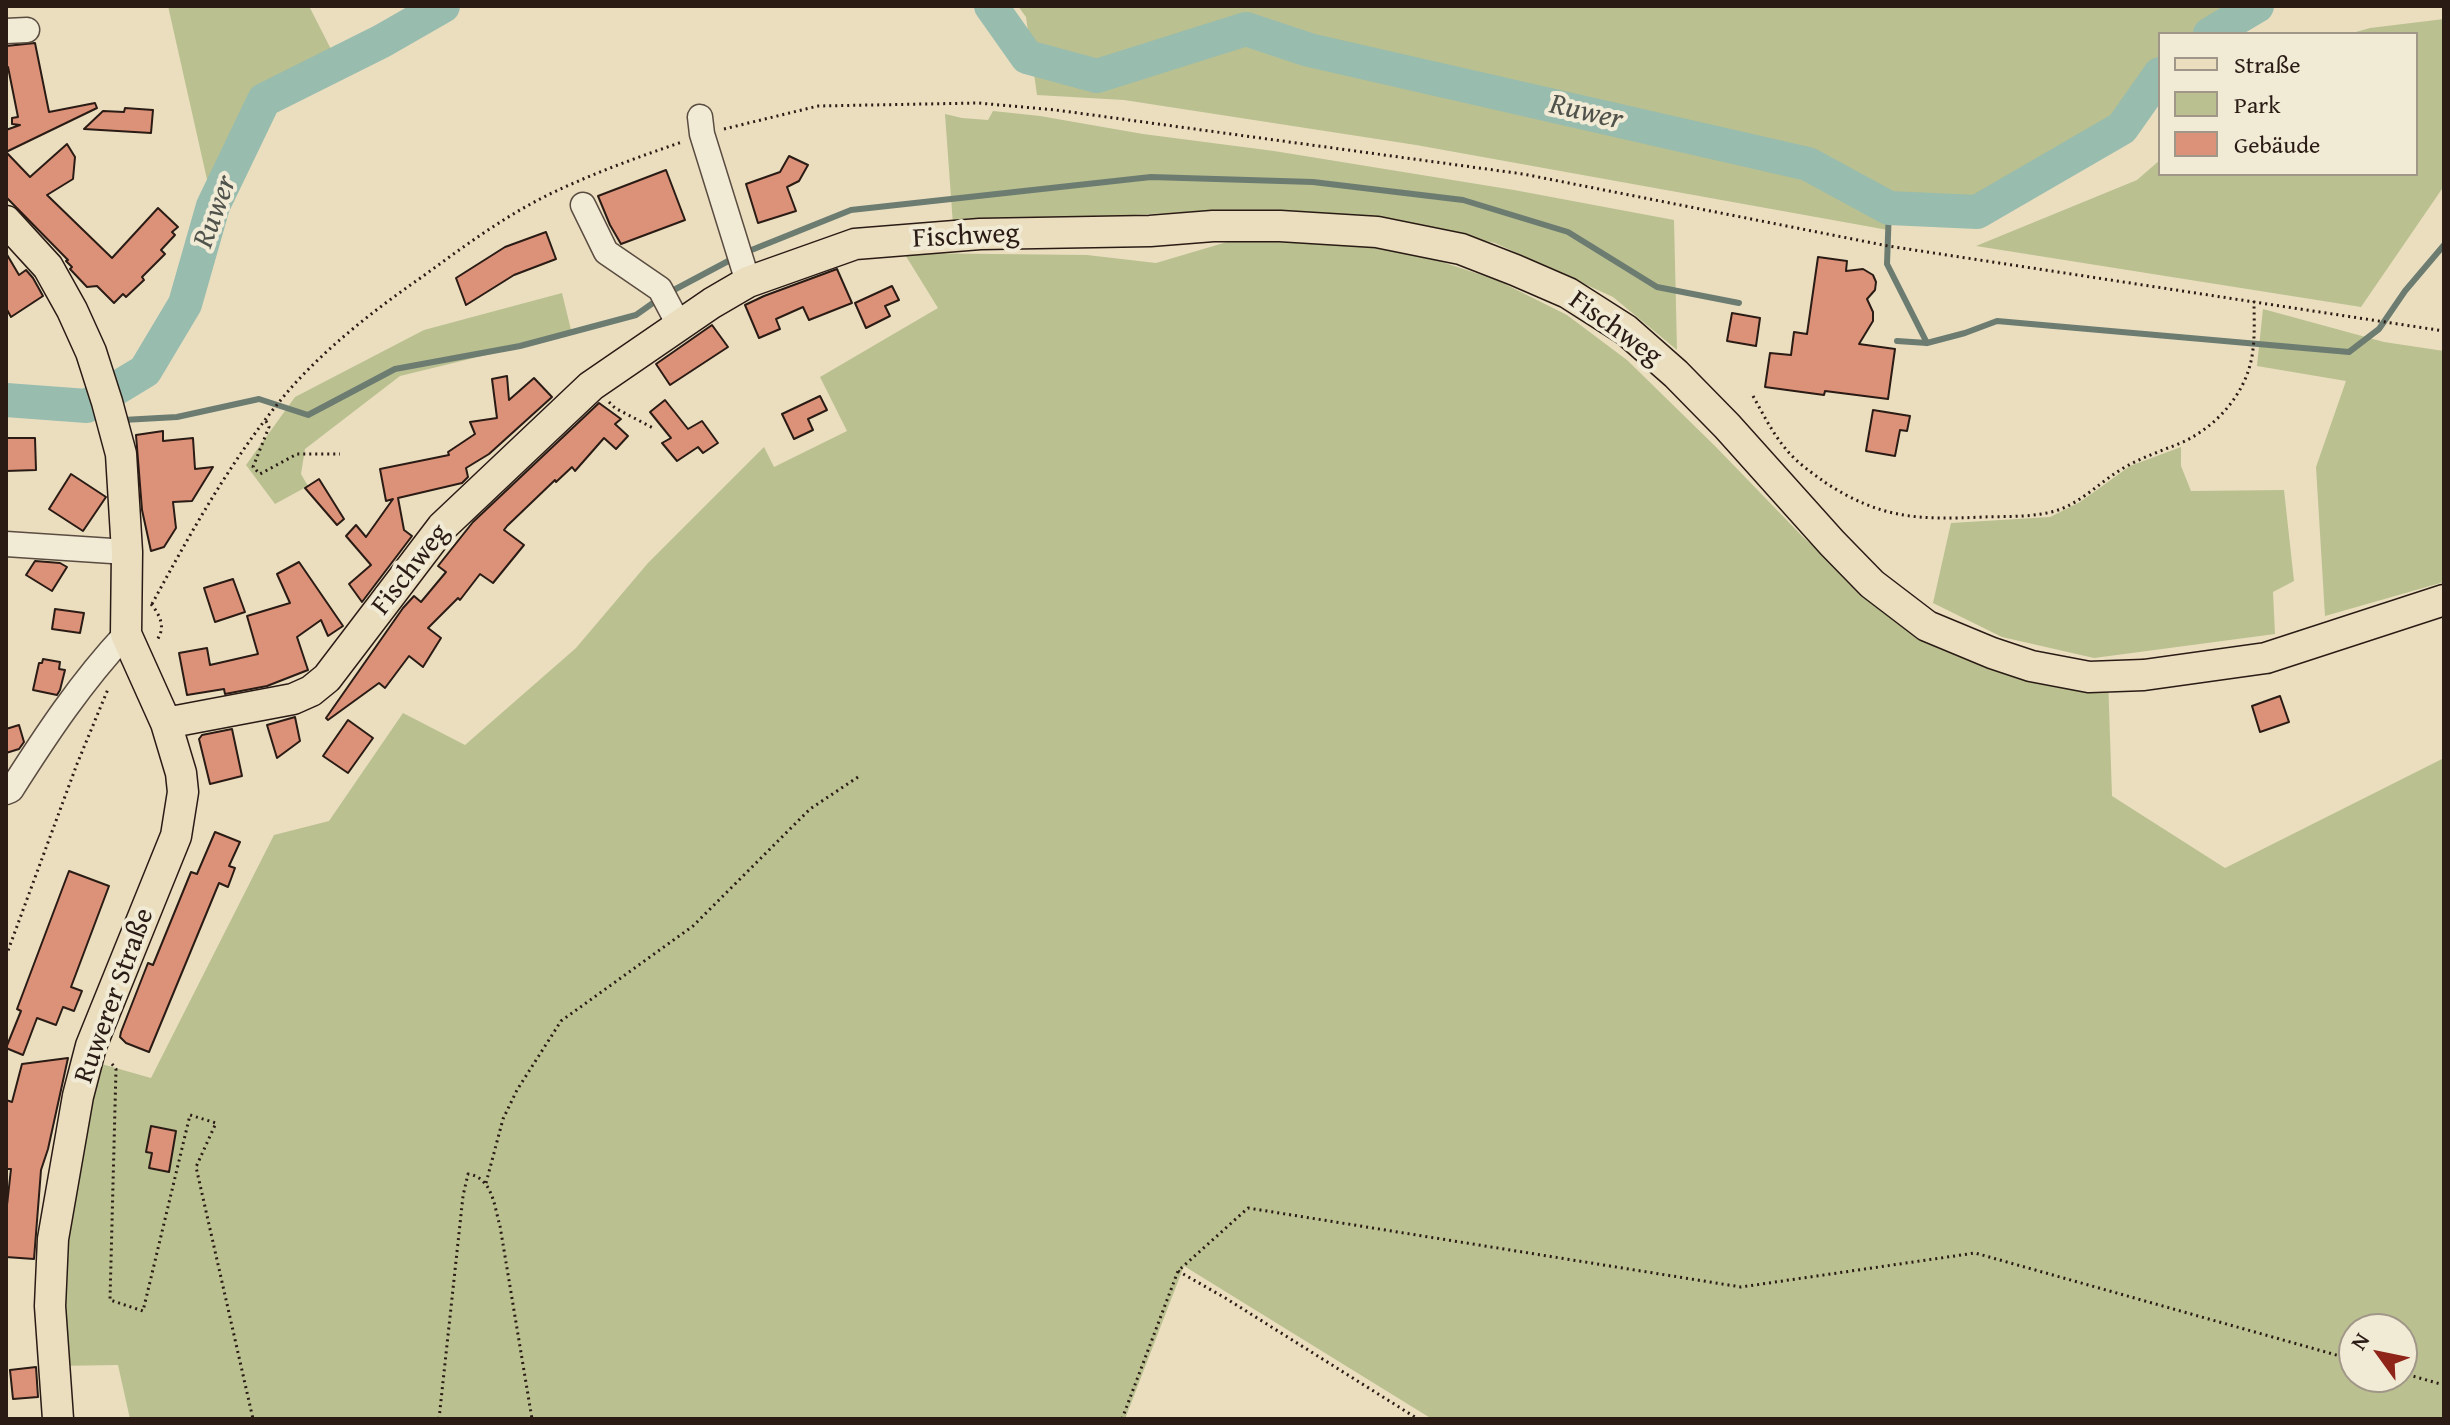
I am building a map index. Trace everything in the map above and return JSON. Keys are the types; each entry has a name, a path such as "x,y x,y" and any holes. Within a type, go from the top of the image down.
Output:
{"main road":[{"name":"Ruwerer Straße","path":"6,221 48,267 91,352 121,454 127,552 126,634 166,723 181,773 183,792 176,836 91,1046 78,1096 53,1239 50,1306 58,1419"},
{"name":"Fischweg","path":"166,723 293,699 311,691 327,678 442,527 591,386 669,306 712,303 741,262 855,244 980,234 1280,226 1377,232 1461,249 1568,293 1626,330 1717,415 1872,584 1927,626 2031,666 2089,677 2144,675 2266,658 2444,600"}],"street":[{"path":"701,126 741,262"},
{"path":"583,205 606,252 669,306"},
{"path":"6,544 127,552"},
{"path":"8,794 59,715 100,661 126,634"}],"path":[{"path":"152,604 227,475 267,419 289,391 338,342 393,297 486,231 550,194 701,126 818,106 978,103 1133,119 1523,174 1888,246 2444,331"},
{"path":"1753,396 1786,450 1811,473 1860,503 1887,513 1947,519 2049,513 2075,503 2121,469 2186,441 2226,409 2246,380 2253,350 2254,301"},
{"path":"591,386 615,408 655,429"},
{"path":"267,419 269,427 253,467 260,474 297,454 340,454"},
{"path":"6,956 77,764 113,678"},
{"path":"486,1183 503,1119 517,1090 561,1021 693,926 810,809 858,777"},
{"path":"91,1046 107,1057 116,1069 110,1300 143,1311 190,1115 216,1123 196,1167 253,1419"},
{"path":"439,1419 468,1174 476,1175 486,1183 492,1195 500,1226 532,1419"},
{"path":"1122,1419 1178,1271 1248,1208 1741,1287 1975,1253 2338,1355"},
{"path":"1178,1271 1418,1419"},
{"path":"2418,1378 2444,1385"}],"green space":[{"path":"168,6 309,6 338,63 264,100 213,206"},
{"path":"1018,6 2257,6 2213,32 2158,32 2158,77 2122,128 1977,212 1889,208 1888,230 1416,145 1124,100 1037,95 1026,17"},
{"path":"2444,19 2444,186 2361,307 1976,246 2137,180 2158,162 2158,176 2418,176 2418,32 2356,32"},
{"path":"993,111 1274,151 1674,220 1677,350 1613,297 1495,243 1412,226 1290,213 1204,211 953,225 945,114 988,120"},
{"path":"1299,240 1409,251 1497,280 1567,315 1627,360 1803,537 1880,607 2108,677 2112,796 2225,868 2444,758 2444,1419 1432,1419 1184,1266 1125,1419 130,1419 118,1365 54,1366 49,1305 91,1061 151,1078 274,835 329,821 403,713 465,745 576,648 648,563 764,447 774,467 847,431 820,377 938,308 904,253 1087,255 1156,263 1227,242"},
{"path":"562,293 572,334 400,376 305,449 301,474 308,486 275,504 246,465 295,397 424,330"},
{"path":"2263,309 2384,342 2444,351 2444,582 2325,616 2316,467 2346,381 2257,366"},
{"path":"2181,447 2181,466 2191,491 2284,490 2294,581 2273,592 2275,634 2094,658 2002,637 1933,603 1951,523 2050,517 2080,502 2130,466"}],"building":[{"path":"35,43 49,112 95,103 97,108 6,152 6,130 20,125 12,124 12,118 18,117 6,67 6,46"},
{"path":"125,108 153,110 151,133 84,129 103,111 124,112"},
{"path":"67,144 75,157 73,179 47,195 112,258 158,208 178,227 161,250 165,254 142,277 144,280 126,297 123,294 114,303 97,286 87,287 70,269 68,260 6,197 6,152 30,177"},
{"path":"789,156 808,165 799,181 787,187 796,211 758,223 746,184 780,172"},
{"path":"666,170 685,220 621,244 598,196"},
{"path":"546,232 556,259 514,275 466,305 456,278 505,247"},
{"path":"6,253 19,275 26,270 43,296 11,317 6,308"},
{"path":"1818,257 1847,261 1846,271 1863,269 1873,275 1875,290 1867,299 1873,321 1859,344 1895,349 1888,399 1765,387 1770,353 1791,355 1794,332 1807,334"},
{"path":"837,269 852,303 809,320 803,307 776,319 780,329 759,338 745,305"},
{"path":"892,286 899,300 885,306 890,316 866,328 855,303"},
{"path":"1732,313 1760,318 1756,346 1727,341"},
{"path":"712,325 728,347 670,385 656,364"},
{"path":"507,376 509,400 534,378 552,397 489,454 466,468 468,477 462,483 398,498 404,530 412,536 362,602 349,584 371,565 346,536 356,525 366,537 393,499 386,501 380,469 449,455 448,452 475,434 470,422 497,418 492,379"},
{"path":"820,396 827,410 808,419 813,430 794,439 782,414"},
{"path":"665,400 688,429 702,421 718,443 703,453 698,447 677,461 662,443 671,438 650,412"},
{"path":"599,403 621,419 615,424 628,436 616,449 604,438 575,471 572,467 555,480 507,526 504,530 524,545 493,583 480,574 460,600 458,598 428,628 441,638 423,667 409,656 385,688 379,683 328,720 326,718 403,608 414,596 421,602 446,572 438,566 473,522"},
{"path":"1873,410 1910,416 1907,431 1900,430 1895,456 1866,451"},
{"path":"163,431 163,441 193,438 195,469 213,467 192,501 173,502 176,528 164,547 151,551 142,510 136,435"},
{"path":"6,438 35,438 36,470 6,471"},
{"path":"71,474 106,497 83,531 49,509"},
{"path":"319,479 344,519 337,525 305,488"},
{"path":"35,561 60,563 67,567 52,591 26,575"},
{"path":"299,562 343,626 328,636 321,620 297,637 308,670 267,686 225,694 224,689 187,695 179,653 207,648 210,665 258,654 247,616 290,603 277,574"},
{"path":"233,579 245,612 215,622 204,588"},
{"path":"55,609 84,613 80,633 52,629"},
{"path":"43,659 60,662 59,669 65,670 57,695 33,690 39,663"},
{"path":"2280,696 2289,722 2260,732 2252,706"},
{"path":"295,717 300,741 277,758 267,725"},
{"path":"348,720 373,738 348,773 323,756"},
{"path":"19,725 24,742 19,749 6,753 6,729"},
{"path":"232,729 242,776 210,784 199,739 202,735"},
{"path":"215,832 240,842 229,866 235,868 228,887 219,883 149,1052 126,1043 120,1037 121,1032 148,963 153,965 191,872 197,874"},
{"path":"69,871 109,886 71,987 82,991 74,1011 63,1007 56,1025 37,1018 23,1055 6,1048 21,1011 17,1009"},
{"path":"68,1058 41,1170 34,1259 6,1257 6,1214 11,1169 6,1169 6,1100 12,1102 22,1064"},
{"path":"151,1126 176,1131 169,1172 149,1168 152,1153 146,1152"},
{"path":"36,1367 38,1397 13,1399 10,1370"}],"waterway":[{"name":"Ruwer","path":"6,400 87,406 145,371 185,304 213,206 264,100 382,41 443,6"},
{"name":"Ruwer","path":"991,6 1027,57 1097,76 1246,29 1309,50 1808,164 1889,208 1977,212 2122,128 2158,77"},
{"name":"Ruwer","path":"2213,32 2257,6"},
{"path":"744,253 851,210 1151,177 1313,182 1463,200 1568,232 1657,287 1739,303"},
{"path":"1889,208 1887,264 1927,343"},
{"path":"1897,341 1927,343 1997,321 2349,352 2379,329 2405,291 2444,245"},
{"path":"670,292 734,258"},
{"path":"123,420 177,417 259,399 308,415 395,369 520,346 636,315 660,298"},
{"path":"87,406 98,413"}]}
